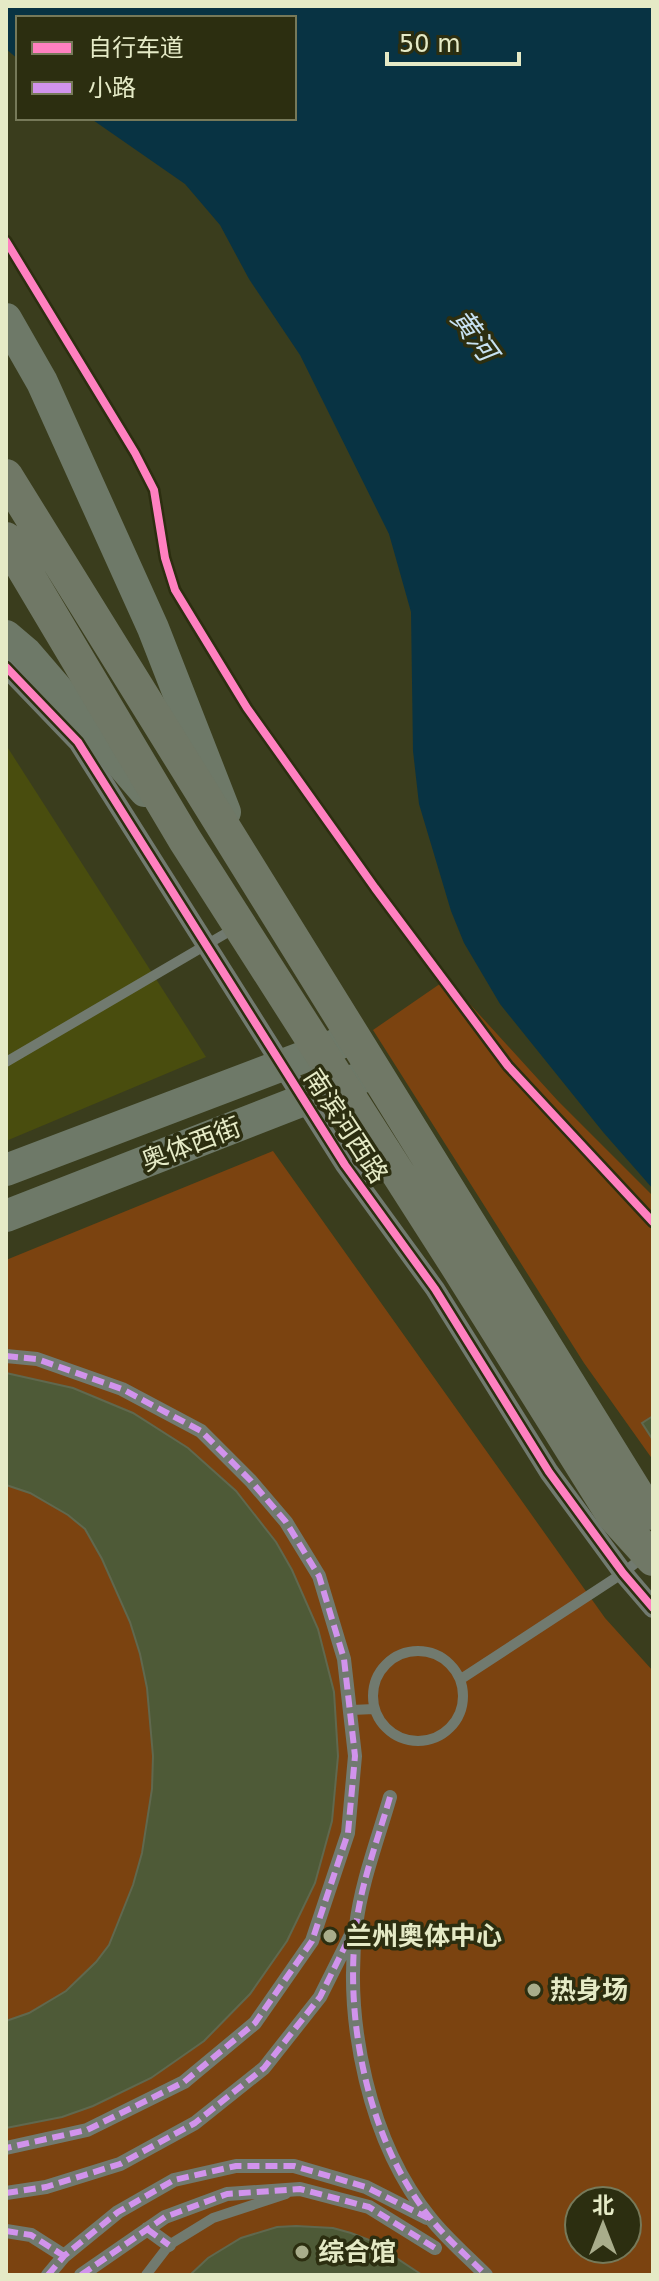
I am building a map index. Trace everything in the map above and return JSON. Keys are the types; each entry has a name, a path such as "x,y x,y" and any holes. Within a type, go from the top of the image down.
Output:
{"highway":[{"name":"南滨河西路","path":"14,489 638,1496 653,1513"},
{"name":"南滨河西路","path":"6,539 185,840 321,1050 613,1515 644,1558"}],"main road":[{"path":"6,319 42,382 153,628 245,862"},
{"path":"6,461 14,489"},
{"path":"6,636 26,653 185,840"},
{"name":"奥体西街","path":"6,1170 355,1038"},
{"name":"奥体西街","path":"6,1216 375,1072"}],"street":[{"name":"南滨河西路","path":"6,667 78,742 345,1165 435,1289 549,1472 644,1558 653,1608"},
{"path":"6,1356 37,1359 122,1389 201,1431 251,1481 286,1522 319,1576 344,1659 355,1756 348,1833 312,1941 255,2023 184,2082 87,2130 6,2148"},
{"path":"390,1797 356,1925 353,1999 358,2053 377,2117 406,2184 431,2220 486,2275"},
{"path":"6,2193 46,2187 120,2164 195,2123 264,2068 320,1997 356,1925"},
{"path":"48,2275 64,2256 118,2212 174,2180 236,2166 294,2166 366,2187 431,2220"},
{"path":"81,2275 165,2217 227,2194 300,2189 369,2207 435,2248"},
{"path":"147,2229 169,2245"},
{"path":"6,2231 31,2235 64,2256"}],"lane":[{"path":"6,1062 240,925"},
{"path":"461,1679 644,1558"},
{"path":"410,1651 426,1651 440,1656 461,1679 464,1693 456,1721 446,1732 433,1739 419,1742 404,1740 381,1723 374,1709 372,1694 384,1666 396,1656 410,1651"},
{"path":"352,1710 374,1709"},
{"path":"146,2275 169,2245 213,2218 300,2189"}],"shaded area":[{"path":"6,745 206,1057 6,1141"},
{"path":"447,979 558,1101 653,1196 653,1460 584,1363 373,1030"},
{"name":"兰州奥体中心","path":"273,1151 605,1618 653,1671 653,2275 6,2275 6,1260"}],"water":[{"name":"黄河","path":"6,6 653,6 653,1189 500,1004 464,943 451,911 419,804 413,751 411,612 389,534 300,355 249,279 220,225 185,184 93,120 296,120 296,16 16,16 16,57 6,49"}],"building":[{"path":"6,1373 73,1388 133,1413 188,1448 236,1491 276,1542 318,1629 334,1692 338,1756 332,1821 315,1883 287,1941 250,1994 204,2041 151,2078 62,2117 6,2128 6,2021 29,2013 66,1991 109,1945 142,1853 152,1789 153,1756 147,1688 140,1654 130,1622 102,1559 85,1529 68,1515 30,1493 6,1485"},
{"path":"653,1416 653,1440 642,1423"},
{"name":"综合馆","path":"277,2227 333,2228 369,2240 422,2275 190,2275 208,2258 241,2238"}],"marked path":[{"path":"6,1356 37,1359 122,1389 201,1431 251,1481 286,1522 319,1576 344,1659 355,1756 348,1833 312,1941 255,2023 184,2082 87,2130 6,2148"},
{"path":"390,1797 358,1910 353,1963 358,2041 377,2118 391,2155 409,2189 437,2226 486,2275"},
{"path":"6,2193 46,2187 120,2164 195,2123 264,2068 320,1997 352,1932"},
{"path":"48,2275 64,2256 118,2212 174,2180 236,2166 294,2166 366,2187 428,2218"},
{"path":"81,2275 165,2217 227,2194 300,2189 369,2207 435,2248"},
{"path":"147,2229 169,2245"},
{"path":"6,2231 31,2235 64,2256"}],"cycle path":[{"path":"6,241 135,453 154,490 165,558 175,590 247,708 375,888 508,1066 653,1222"},
{"path":"6,667 78,742 345,1165 435,1289 549,1472 623,1573 653,1608"}],"place":[{"name":"兰州奥体中心","path":"330,1936"},
{"name":"热身场","path":"534,1990"},
{"name":"综合馆","path":"302,2252"}]}
